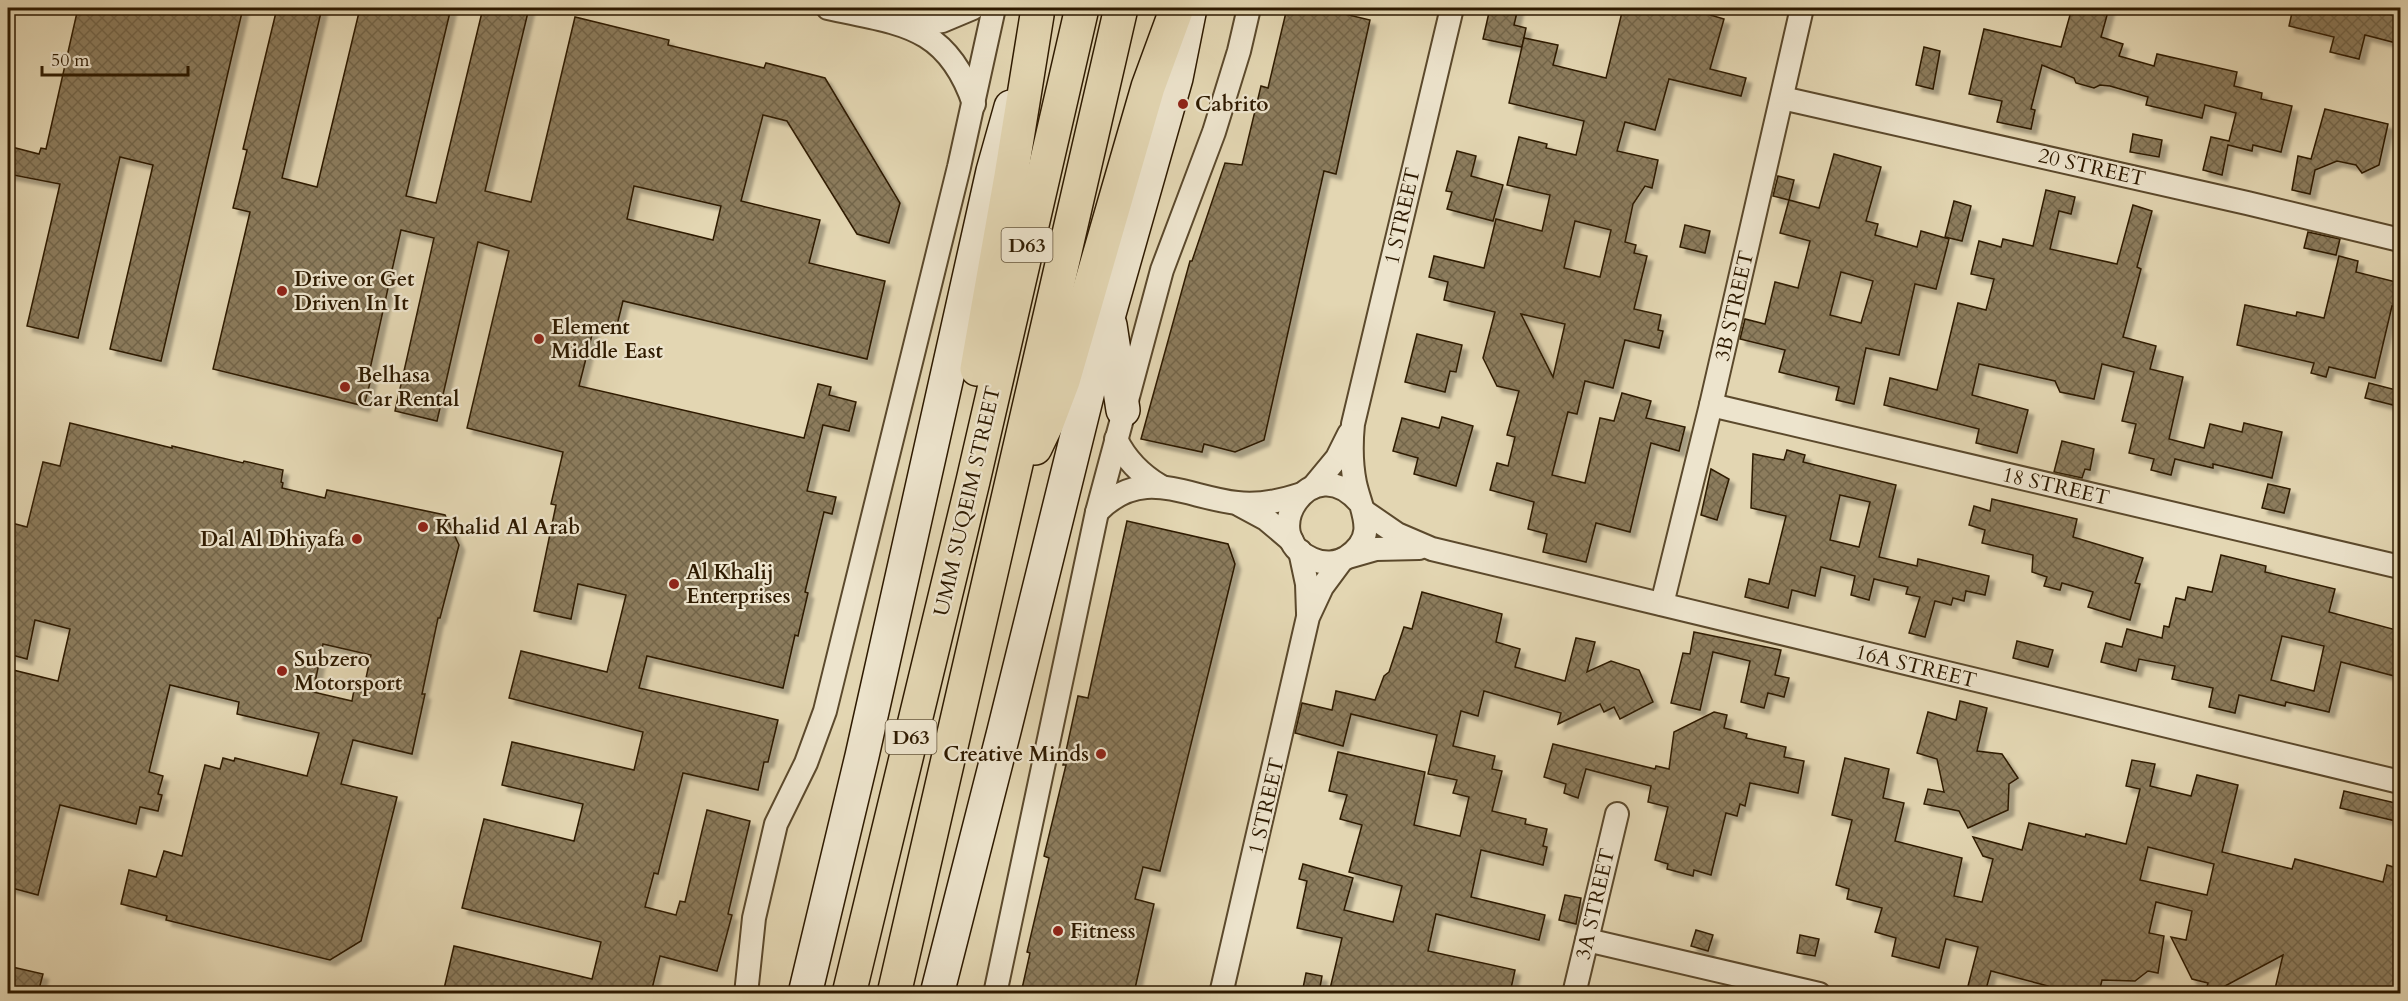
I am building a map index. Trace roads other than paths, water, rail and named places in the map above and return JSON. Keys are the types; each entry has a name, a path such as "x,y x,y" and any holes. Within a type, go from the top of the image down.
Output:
{"main road":[{"name":"UMM SUQEIM STREET","path":"849,993 973,482 1081,8"},
{"path":"1013,482 1047,423 1063,381 1148,87 1177,8"},
{"path":"937,993 1108,316 1176,78 1190,8"},
{"name":"UMM SUQEIM STREET","path":"894,993 1120,10"},
{"path":"973,482 971,429 974,388 1038,11"},
{"path":"805,993 862,756 993,171 1038,11"},
{"path":"1108,316 1119,424"}],"street":[{"path":"828,8 909,26 934,42 955,64 974,104"},
{"path":"909,26 942,21 973,8"},
{"path":"746,993 754,918 776,824 806,763 825,711 974,104 994,8"},
{"path":"995,993 1097,512 1119,424 1162,270 1217,122 1249,8"},
{"name":"1 STREET","path":"1307,490 1337,458 1353,424 1452,8"},
{"name":"3B STREET","path":"1662,604 1711,405 1802,8"},
{"name":"20 STREET","path":"1782,98 2247,202 2400,240"},
{"name":"18 STREET","path":"1711,405 2400,567"},
{"path":"1119,424 1122,451 1138,471 1160,486"},
{"name":"1 STREET","path":"1353,424 1352,464 1363,507"},
{"path":"1097,512 1121,493 1140,487 1160,486 1236,503 1266,519 1296,546 1319,562 1345,558 1358,549 1364,537 1366,525 1363,507 1344,488 1323,484 1276,501 1236,503"},
{"path":"1296,546 1289,528 1289,516 1294,503 1307,490"},
{"name":"16A STREET","path":"1363,507 1396,534 1432,549 2400,782"},
{"name":"1 STREET","path":"1296,546 1307,584 1308,617"},
{"name":"16A STREET","path":"1345,558 1391,547 1432,549"},
{"name":"1 STREET","path":"1221,993 1308,617 1322,587 1345,558"},
{"name":"3A STREET","path":"1574,993 1617,814"},
{"path":"1587,940 1819,993"}],"place":[{"name":"Cabrito","path":"1183,104"},
{"name":"Drive or Get Driven In It","path":"282,291"},
{"name":"Element Middle East","path":"539,339"},
{"name":"Belhasa Car Rental","path":"345,387"},
{"name":"Khalid Al Arab","path":"423,527"},
{"name":"Dal Al Dhiyafa","path":"357,539"},
{"name":"Al Khalij Enterprises","path":"674,584"},
{"name":"Subzero Motorsport","path":"282,671"},
{"name":"Creative Minds","path":"1101,754"},
{"name":"Fitness","path":"1058,931"}]}
